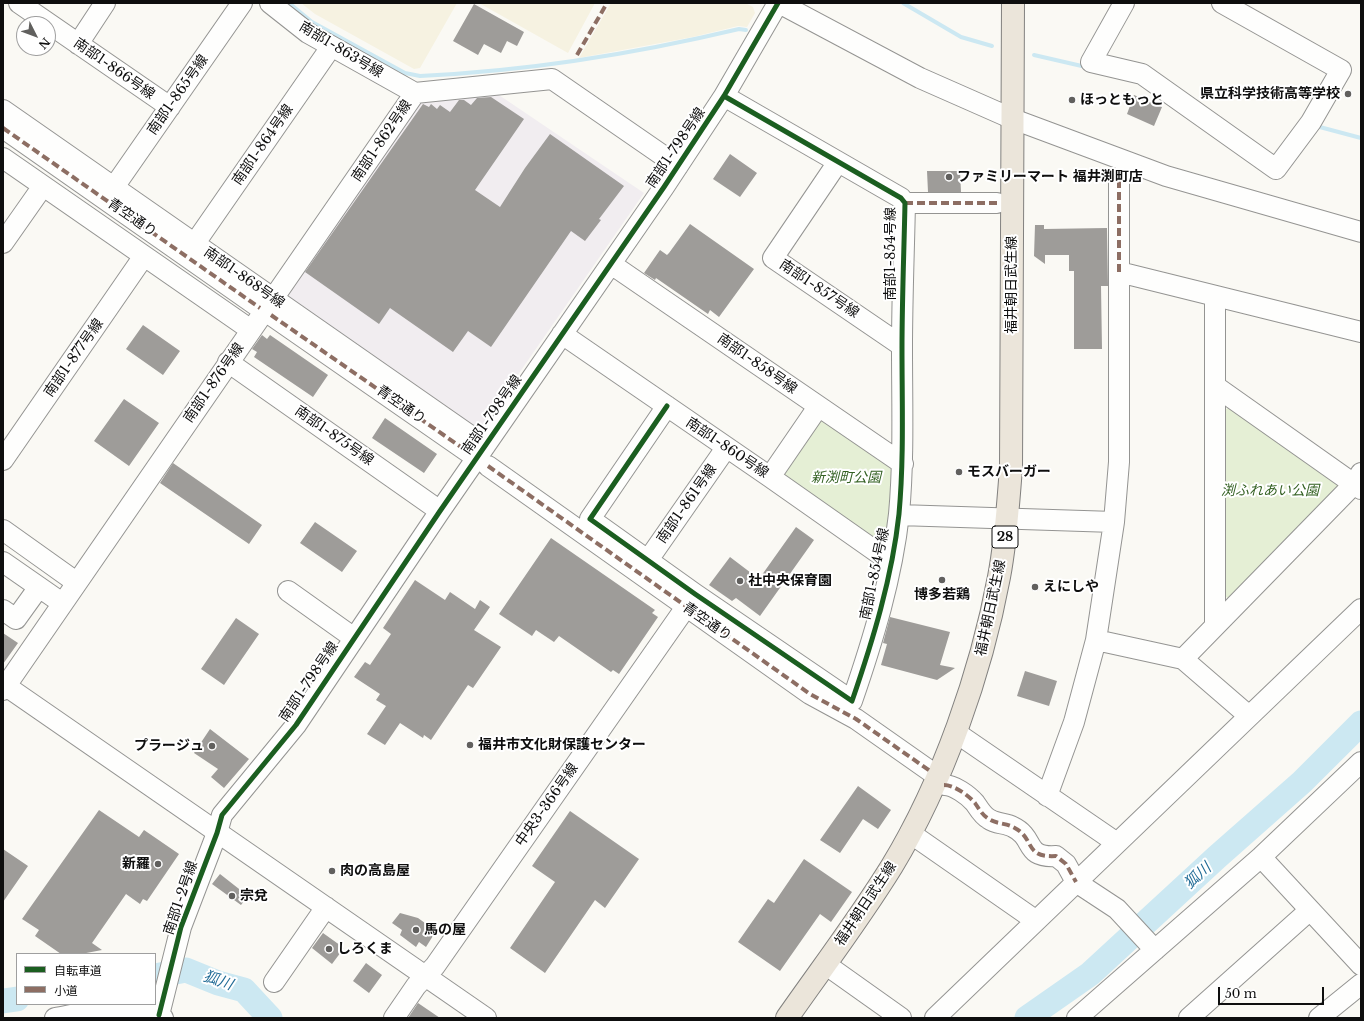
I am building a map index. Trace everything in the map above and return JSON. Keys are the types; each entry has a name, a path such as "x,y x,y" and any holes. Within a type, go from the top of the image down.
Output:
{"main road":[{"name":"福井朝日武生線","path":"787,1018 876,891 910,833 937,778 955,732 984,646 999,576 1007,520 1011,468 1013,119 1012,3"}],"street":[{"name":"南部1-866号線","path":"19,3 170,107"},
{"path":"78,44 105,3"},
{"name":"南部1-865号線","path":"114,187 242,3"},
{"name":"南部1-863号線","path":"270,3 308,33 415,93"},
{"path":"778,3 920,78 1013,119 1166,176 1361,232"},
{"name":"南部1-798号線","path":"217,833 222,815 296,725 440,511 478,450 562,334 678,166 724,96 778,3"},
{"path":"1124,3 1092,62 1142,74 1276,168 1311,122 1341,70 1222,3"},
{"name":"南部1-864号線","path":"196,243 331,47"},
{"name":"南部1-862号線","path":"251,330 415,93 552,79 678,166"},
{"name":"南部1-854号線","path":"667,406 590,518 648,560 690,600 852,701 878,621 891,562 899,515 903,464 902,346 905,203 901,198 724,96"},
{"name":"南部1-868号線","path":"3,110 196,243 268,307 478,450"},
{"name":"青空通り","path":"3,128 268,307"},
{"name":"南部1-876号線","path":"3,158 251,330 4,687"},
{"name":"南部1-857号線","path":"838,162 773,258 902,346"},
{"path":"1047,796 1074,722 1096,640 1114,522 1119,462 1119,179"},
{"path":"3,243 43,186"},
{"path":"905,203 997,203"},
{"name":"南部1-877号線","path":"3,460 144,256"},
{"name":"南部1-858号線","path":"611,264 903,464"},
{"path":"1119,272 1361,332"},
{"path":"1215,296 1215,626"},
{"name":"南部1-860号線","path":"562,334 891,562"},
{"name":"南部1-875号線","path":"228,362 440,511"},
{"path":"1183,659 1359,482 1215,386"},
{"path":"770,477 818,407"},
{"name":"南部1-861号線","path":"648,560 726,448"},
{"name":"青空通り","path":"488,466 690,600 810,694 856,719 930,771"},
{"path":"899,515 1007,520 1114,522"},
{"path":"3,530 76,582"},
{"path":"3,562 62,603"},
{"path":"39,587 10,614 40,636"},
{"path":"288,591 354,638"},
{"name":"中央3-366号線","path":"394,1018 416,986 440,959 690,600"},
{"path":"935,1018 1035,920 1361,609"},
{"path":"1096,640 1183,659 1249,716"},
{"path":"4,687 486,1018"},
{"path":"955,732 1117,843"},
{"path":"1076,1018 1154,948 1261,857 1361,762"},
{"path":"944,785 952,785 974,802 979,810 989,820 1014,827 1026,838 1033,851 1042,857 1056,856 1066,864 1076,882 1117,908 1154,948"},
{"name":"南部1-2号線","path":"161,1017 164,994 187,907 217,833"},
{"path":"910,833 1035,920"},
{"path":"1261,857 1361,965"},
{"path":"274,982 326,907"},
{"path":"1189,1018 1310,910"},
{"path":"825,964 901,1018"},
{"path":"1319,1018 1361,984"},
{"path":"55,1018 118,1008 140,1009 161,1017"}],"shaded area":[{"path":"301,3 457,3 420,68 414,69 315,14"},
{"path":"479,3 595,3 568,53"},
{"path":"611,3 745,3 753,7 755,13 747,27 738,26 693,37 579,58"},
{"path":"493,91 644,193 481,428 476,430 288,300 286,292 421,97"}],"green space":[{"name":"渕ふれあい公園","path":"1232,406 1339,481 1339,489 1232,600 1222,595 1222,411"},
{"name":"新渕町公園","path":"818,419 826,419 893,465 889,542 878,546 780,472"}],"building":[{"path":"474,4 524,32 517,46 507,41 501,53 484,44 478,55 453,41"},
{"path":"1134,95 1162,107 1154,126 1127,114"},
{"path":"491,97 524,119 475,190 500,207 525,168 550,134 624,186 599,219 601,220 585,241 571,231 491,347 468,331 453,352 390,308 379,324 305,272 423,104 429,107 431,104 437,109 440,105 450,112 459,100 464,100 471,105 477,98"},
{"path":"730,154 757,173 740,197 713,179"},
{"path":"927,171 960,171 961,192 928,192"},
{"path":"690,224 754,269 719,317 710,310 708,314 656,278 655,280 644,273 660,250 667,255 669,253"},
{"path":"1035,225 1044,225 1044,229 1107,228 1108,286 1101,286 1102,349 1074,349 1074,271 1069,271 1069,255 1045,255 1045,264 1034,256"},
{"path":"143,325 180,351 163,375 126,349"},
{"path":"262,335 267,339 270,335 328,375 313,397 254,357 257,352 252,349"},
{"path":"124,399 159,423 129,466 94,441"},
{"path":"385,418 437,454 424,473 372,438"},
{"path":"173,463 262,525 249,544 160,483"},
{"path":"315,522 357,551 342,572 300,543"},
{"path":"796,527 814,540 760,616 736,598 732,601 709,585 730,557 759,579"},
{"path":"551,538 655,610 652,613 658,617 619,674 613,670 611,672 559,636 554,642 536,630 532,636 499,614"},
{"path":"415,580 445,600 450,592 475,609 480,600 490,607 474,630 501,647 473,688 468,685 431,740 424,735 423,738 400,723 385,745 367,734 386,706 376,700 380,694 354,677 365,662 370,665 391,634 383,628"},
{"path":"890,617 950,632 940,665 955,668 937,680 881,665 887,644 883,643"},
{"path":"236,618 259,634 224,685 201,669"},
{"path":"3,633 18,643 3,664"},
{"path":"1025,671 1057,681 1049,706 1017,696"},
{"path":"210,729 249,759 224,788 211,777 218,769 194,753"},
{"path":"858,786 891,810 878,829 863,819 840,853 820,840"},
{"path":"99,810 139,837 144,830 179,854 147,901 143,899 140,904 126,894 92,943 102,950 86,953 60,953 35,936 39,930 22,919"},
{"path":"570,811 639,859 605,908 595,900 545,973 510,948 555,882 532,866"},
{"path":"3,849 28,866 3,902"},
{"path":"804,859 852,892 831,922 820,914 780,971 738,942 768,899 774,903"},
{"path":"220,874 248,896 241,905 212,884"},
{"path":"400,913 418,918 436,931 426,947 419,942 416,947 400,935 402,930 392,923"},
{"path":"323,933 344,948 332,964 312,948"},
{"path":"366,963 382,975 369,993 353,981"},
{"path":"418,1003 440,1018 408,1018"}],"waterway":[{"path":"289,3 312,22 405,73 420,76 460,74 540,66 620,54 739,29 746,30"},
{"path":"903,3 961,37 992,46"},
{"path":"1034,55 1086,67"},
{"path":"1316,126 1361,138"},
{"name":"狐川","path":"1027,1018 1090,974 1217,857 1302,782 1361,723"},
{"name":"狐川","path":"156,976 186,970 218,983 244,990 270,1018"},
{"name":"狐川","path":"3,1001 16,999"}],"marked path":[{"path":"577,55 607,3"},
{"path":"3,128 260,308"},
{"path":"1119,179 1119,272"},
{"path":"905,203 997,203"},
{"path":"271,315 471,454"},
{"path":"488,466 810,694 856,719 930,771"},
{"path":"944,785 948,785 969,797 987,818 1020,831 1025,836 1034,851 1046,856 1056,856 1066,864 1076,882"}],"cycle path":[{"path":"159,1015 181,927 217,833 222,815 296,725 440,511 664,187 724,96 778,3"},
{"path":"667,406 590,519 695,594 852,701 881,609 892,562 899,514 902,452 902,330 905,203 901,198 724,96"}],"place":[{"name":"県立科学技術高等学校","path":"1348,94"},
{"name":"ほっともっと","path":"1072,100"},
{"name":"ファミリーマート 福井渕町店","path":"949,177"},
{"name":"モスバーガー","path":"959,472"},
{"name":"博多若鶏","path":"942,580"},
{"name":"社中央保育園","path":"740,581"},
{"name":"えにしや","path":"1035,587"},
{"name":"福井市文化財保護センター","path":"470,745"},
{"name":"プラージュ","path":"212,746"},
{"name":"新羅","path":"158,864"},
{"name":"肉の高島屋","path":"332,871"},
{"name":"宗兌","path":"232,896"},
{"name":"馬の屋","path":"416,930"},
{"name":"しろくま","path":"329,949"}]}
